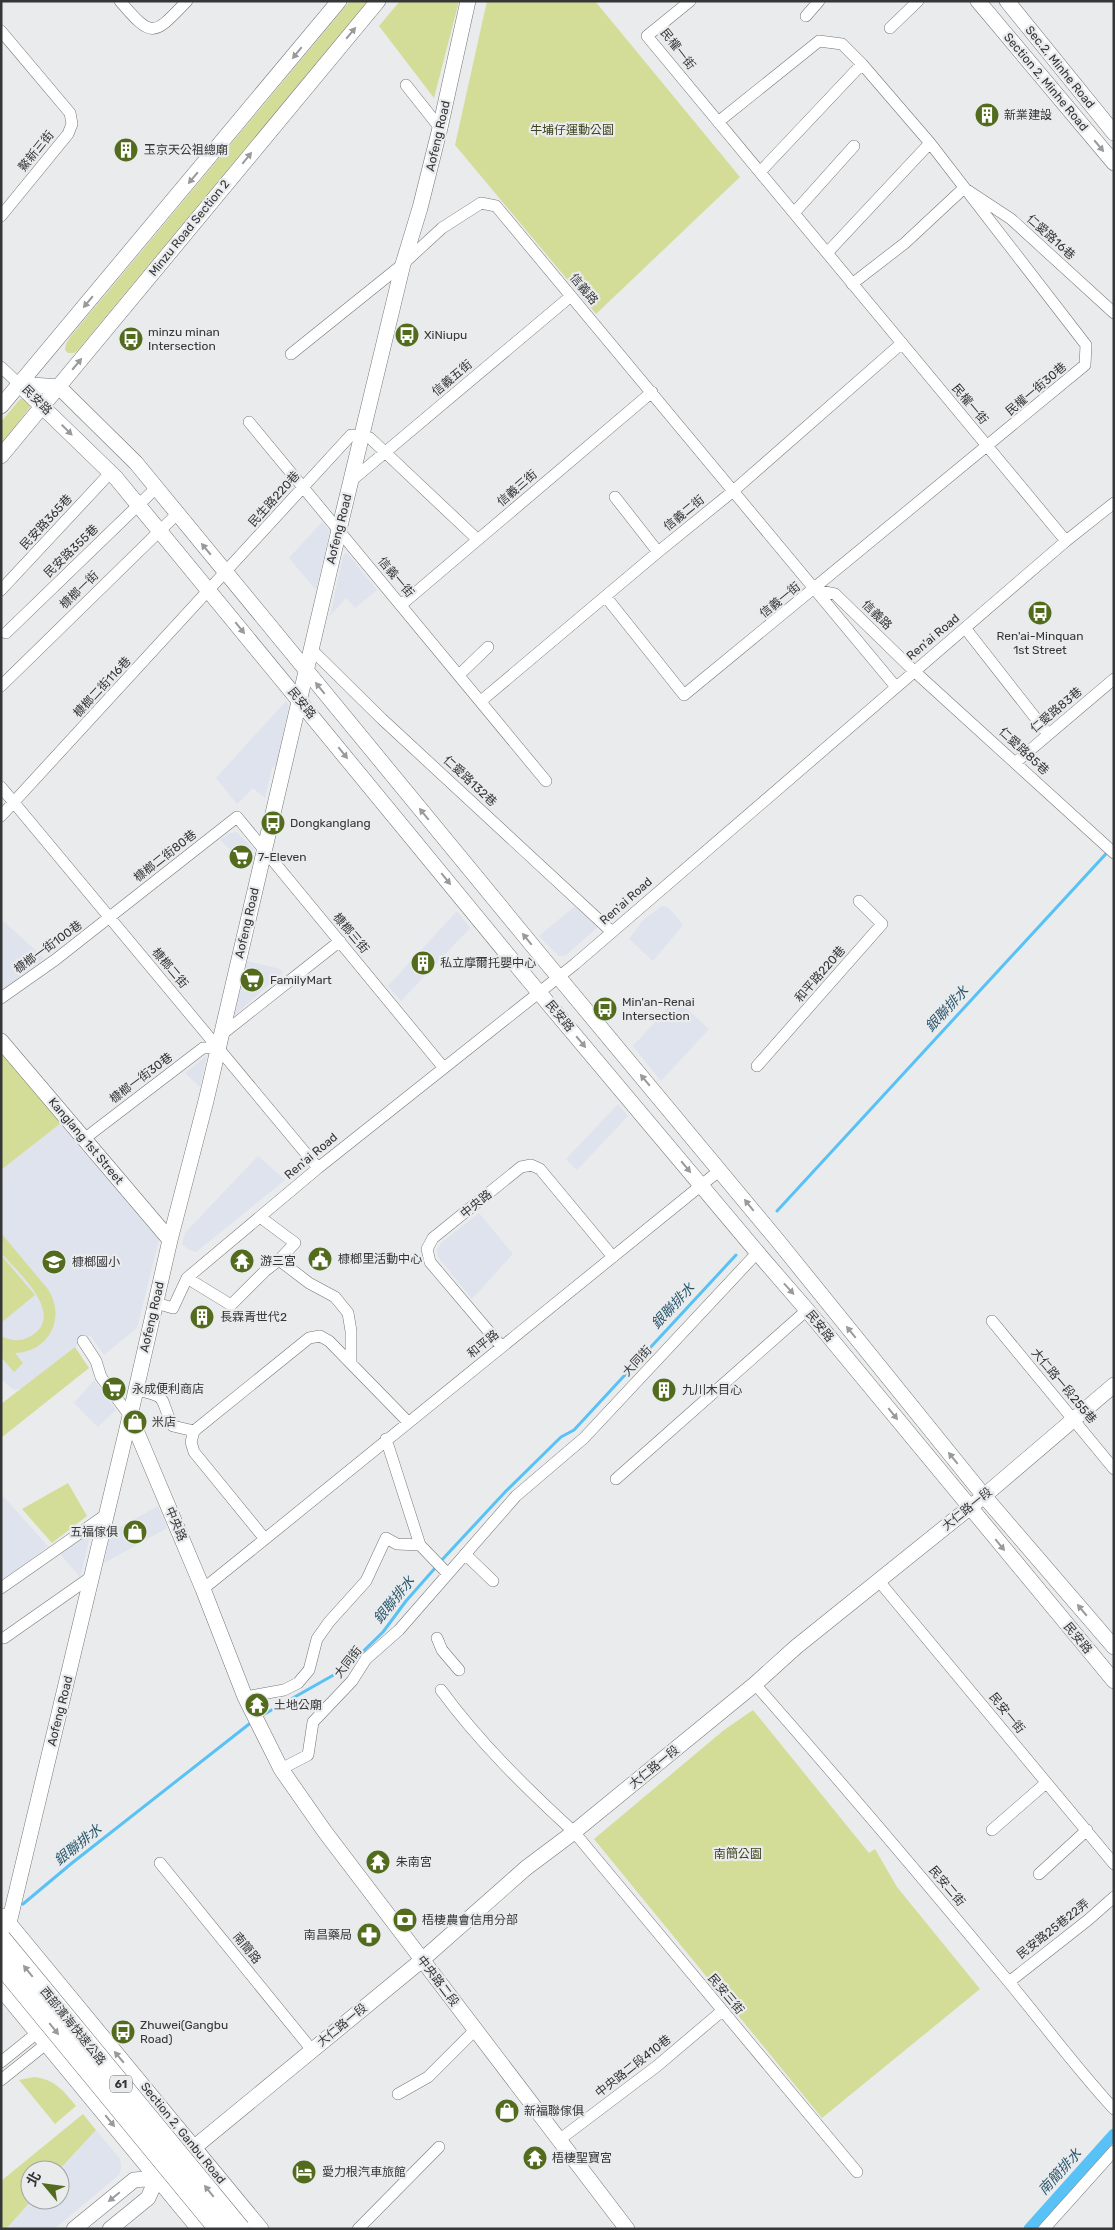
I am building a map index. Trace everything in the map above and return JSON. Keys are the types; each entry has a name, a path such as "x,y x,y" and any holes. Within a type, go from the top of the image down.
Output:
{"highway":[{"name":"西部濱海快速公路","path":"3,1926 240,2229"},
{"name":"西部濱海快速公路","path":"1,1964 219,2229"}],"street":[{"path":"120,1 144,27 156,29 162,26 187,1"},
{"path":"1,406 338,1"},
{"name":"Minzu Road Section 2","path":"1,456 378,1"},
{"name":"Aofeng Road","path":"3,1926 107,1514 305,670 403,264 420,208 440,128 468,1"},
{"name":"民權一街","path":"690,1 647,36 1066,541"},
{"path":"806,16 819,1"},
{"path":"890,28 918,1"},
{"name":"Section 2, Minhe Road","path":"978,1 1114,163"},
{"name":"Sec.2, Minhe Road","path":"1007,1 1114,133"},
{"name":"鰲新三街","path":"1,31 70,113 72,124 68,134 3,211"},
{"path":"718,122 819,41 842,44 862,64 930,143 964,188 905,242 852,284"},
{"path":"760,172 862,64"},
{"path":"406,85 440,128"},
{"path":"828,254 930,143"},
{"path":"794,213 854,146"},
{"name":"仁愛路16巷","path":"964,188 1011,219 1114,313"},
{"name":"民權一街30巷","path":"964,188 1086,345 1086,365 988,447"},
{"name":"信義路","path":"291,354 403,264 442,228 481,203 496,206 896,687"},
{"name":"信義五街","path":"351,481 571,296"},
{"name":"信義二街","path":"481,701 732,492 902,343"},
{"path":"1,368 20,384"},
{"name":"民安路","path":"20,384 59,387 136,463 305,670 720,1170 984,1496 1114,1647"},
{"name":"民安路","path":"20,384 110,472 138,505 539,992 757,1253 807,1310 1114,1681"},
{"name":"信義三街","path":"401,605 652,392"},
{"path":"249,422 339,530"},
{"name":"民生路220巷","path":"209,590 351,435 362,437"},
{"path":"362,437 370,438 478,540"},
{"name":"信義一街","path":"606,597 684,695 988,447"},
{"name":"民安路365巷","path":"1,590 110,472"},
{"name":"民安路355巷","path":"6,633 156,488"},
{"path":"615,497 658,552"},
{"name":"Ren'ai Road","path":"156,1303 173,1308 187,1278 318,1168 612,932 1066,541 1114,504"},
{"name":"槺榔一街","path":"1,686 177,514"},
{"name":"信義一街","path":"339,530 546,781"},
{"name":"槺榔二街116巷","path":"1,816 209,590"},
{"name":"信義路","path":"814,590 835,594 914,671"},
{"path":"965,628 1048,734"},
{"path":"459,675 488,647"},
{"name":"仁愛路132巷","path":"311,649 382,719 612,932"},
{"name":"仁愛路85巷","path":"914,671 1016,762 1109,849"},
{"name":"仁愛路83巷","path":"1016,762 1114,679"},
{"name":"槺榔二街","path":"1,787 110,917 219,1041 318,1168"},
{"name":"槺榔三街","path":"237,817 443,1067"},
{"name":"槺榔二街80巷","path":"110,917 237,817"},
{"name":"和平路220巷","path":"757,1066 882,924 859,902"},
{"name":"槺榔一街100巷","path":"1,998 110,917"},
{"path":"219,1041 340,941"},
{"name":"Kanglang 1st Street","path":"1,1041 170,1240"},
{"name":"槺榔一街30巷","path":"84,1139 203,1048 219,1041"},
{"name":"中央路","path":"502,1346 430,1262 427,1249 433,1238 521,1167 531,1165 540,1169 613,1257"},
{"name":"和平路","path":"204,1589 386,1439 720,1170"},
{"path":"187,1278 231,1304 295,1243 260,1217"},
{"name":"大同街","path":"281,1769 308,1755 313,1722 352,1681 366,1659 399,1630 516,1496 577,1444 757,1253"},
{"path":"279,1260 309,1283 335,1297 348,1313 351,1331 351,1362"},
{"path":"616,1479 822,1297"},
{"name":"大仁路一段255巷","path":"992,1321 1114,1469"},
{"path":"265,1539 194,1452 191,1442 194,1431 309,1338 320,1336 329,1341 351,1362 408,1422"},
{"name":"中央路","path":"83,1341 96,1361 101,1376 130,1416 204,1589 256,1721"},
{"name":"大仁路一段","path":"157,2178 422,1960 526,1868 574,1832 755,1684 796,1647 984,1496 1114,1385"},
{"path":"136,1390 154,1393 160,1397 165,1402 167,1415 173,1426 194,1431"},
{"path":"386,1439 420,1546 447,1573"},
{"path":"1,1588 107,1514"},
{"path":"245,1697 284,1690 298,1683 309,1670 317,1639 329,1622 366,1581 386,1538 398,1544 420,1546"},
{"path":"466,1554 493,1581"},
{"path":"4,1638 91,1577"},
{"name":"民安一街","path":"878,1580 1114,1864"},
{"path":"437,1638 442,1650 459,1670"},
{"name":"民安二街","path":"755,1684 843,1784 1009,1982 1089,2082 1114,2109"},
{"path":"441,1690 462,1718 538,1799 574,1832"},
{"name":"中央路二段","path":"256,1721 281,1769 325,1832 627,2229"},
{"path":"992,1830 1046,1783"},
{"path":"1039,1874 1087,1830"},
{"name":"民安三街","path":"574,1832 857,2172"},
{"name":"南簡路","path":"160,1863 312,2050"},
{"name":"民安路25巷22弄","path":"1009,1982 1088,1920 1114,1897"},
{"name":"Section 2, Ganbu Road","path":"3,1926 195,2148 261,2229"},
{"path":"1,1989 199,2229"},
{"name":"中央路二段410巷","path":"559,2140 657,2066 722,2011"},
{"path":"398,2094 428,2077 475,2030"},
{"path":"1,2062 42,2038"},
{"path":"1,2080 42,2038"},
{"path":"358,2229 439,2147"},
{"path":"1044,2229 1114,2151"},
{"path":"74,2229 134,2180 157,2178"},
{"path":"110,2229 148,2198 157,2178"}],"shaded area":[{"path":"322,522 330,531 316,590 289,558"},
{"path":"347,553 377,590 355,608 346,598 330,616 343,556"},
{"path":"286,701 289,705 276,765 272,768 265,798 253,788 237,804 216,778"},
{"path":"237,832 253,849 248,866 220,840 230,833"},
{"path":"575,906 598,927 565,956 559,956 539,936"},
{"path":"662,906 669,908 683,925 653,961 629,939 643,920"},
{"path":"457,911 470,928 401,1001 388,986"},
{"path":"1,919 44,958 1,991"},
{"path":"247,961 280,969 283,972 235,1015"},
{"path":"676,999 709,1029 661,1081 633,1046"},
{"path":"207,1055 200,1087 185,1073"},
{"path":"618,1104 628,1116 577,1170 566,1159"},
{"name":"槺榔國小","path":"61,1123 159,1240 137,1328 104,1355 90,1335 23,1388 14,1390 1,1379 1,1170"},
{"path":"258,1156 285,1180 196,1252 189,1250 182,1244 185,1233"},
{"path":"479,1213 513,1254 472,1299 438,1257 437,1250 441,1243"},
{"path":"94,1380 116,1410 98,1427 74,1403"},
{"path":"1,1494 48,1546 1,1583"},
{"path":"158,1506 167,1528 104,1563 111,1532"},
{"path":"95,1517 80,1577 55,1548"},
{"path":"96,2130 120,2159 121,2168 119,2175 54,2229 6,2229 23,2210 70,2210 70,2160 68,2160"}],"green space":[{"path":"350,1 368,1 78,350 74,353 68,353 65,350 66,344 71,336"},
{"path":"400,1 459,1 434,98 379,26"},
{"name":"牛埔仔運動公園","path":"487,1 595,1 740,177 596,314 455,145"},
{"path":"24,398 30,402 30,407 1,445 1,422 20,399"},
{"path":"1,1051 61,1123 1,1170"},
{"path":"1,1233 47,1288 53,1299 55,1310 55,1321 52,1331 46,1339 38,1346 27,1351 15,1353 23,1363 14,1372 1,1357 1,1336 16,1340 27,1338 41,1327 44,1317 42,1305 36,1293 1,1253"},
{"path":"1,1255 35,1295 1,1323"},
{"path":"75,1347 89,1368 1,1438 1,1404"},
{"path":"68,1483 87,1516 52,1543 22,1509"},
{"name":"南簡公園","path":"753,1710 869,1853 875,1849 897,1887 980,1989 822,2118 594,1839 724,1730"},
{"path":"34,2077 53,2083 76,2106 55,2124 19,2080"},
{"path":"83,2114 96,2130 68,2160 27,2160"},
{"path":"20,2165 20,2210 23,2210 6,2229 1,2229 1,2181"}],"waterway":[{"name":"銀聯排水","path":"777,1211 1114,845"},
{"name":"銀聯排水","path":"440,1562 506,1491 561,1437 574,1430 736,1255"},
{"name":"銀聯排水","path":"261,1716 346,1668 383,1632 406,1601 436,1567"},
{"name":"銀聯排水","path":"23,1904 72,1863 253,1721"},
{"name":"南簡排水","path":"1029,2229 1114,2134"}],"place":[{"name":"新業建設","path":"987,115"},
{"name":"玉京天公祖總廟","path":"126,150"},
{"name":"XiNiupu","path":"407,335"},
{"name":"minzu minan Intersection","path":"131,339"},
{"name":"Ren'ai-Minquan 1st Street","path":"1040,613"},
{"name":"Dongkanglang","path":"273,823"},
{"name":"7-Eleven","path":"241,857"},
{"name":"私立摩爾托嬰中心","path":"423,963"},
{"name":"FamilyMart","path":"252,980"},
{"name":"Min'an-Renai Intersection","path":"605,1009"},
{"name":"槺榔里活動中心","path":"320,1259"},
{"name":"游三宮","path":"242,1261"},
{"name":"槺榔國小","path":"54,1262"},
{"name":"長霖青世代2","path":"202,1317"},
{"name":"永成便利商店","path":"114,1389"},
{"name":"九川木目心","path":"664,1390"},
{"name":"米店","path":"135,1422"},
{"name":"五福傢俱","path":"135,1532"},
{"name":"土地公廟","path":"257,1705"},
{"name":"朱南宮","path":"378,1862"},
{"name":"梧棲農會信用分部","path":"405,1920"},
{"name":"南昌藥局","path":"369,1935"},
{"name":"Zhuwei(Gangbu Road)","path":"123,2032"},
{"name":"新福聯傢俱","path":"507,2111"},
{"name":"梧棲聖寶宮","path":"535,2158"},
{"name":"愛力根汽車旅館","path":"304,2172"}]}
